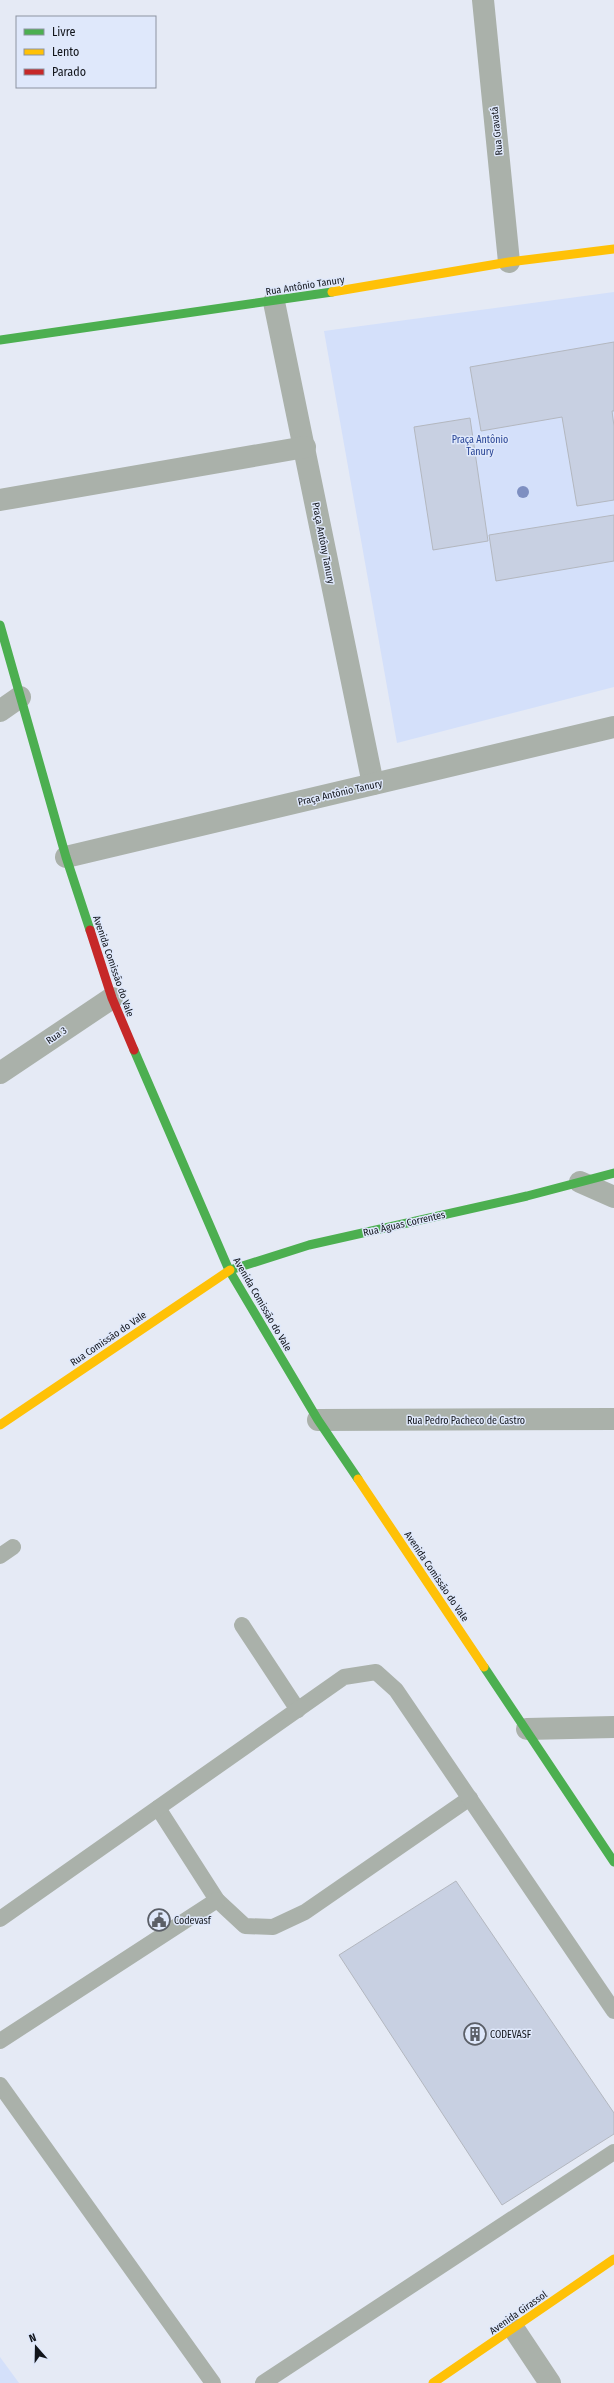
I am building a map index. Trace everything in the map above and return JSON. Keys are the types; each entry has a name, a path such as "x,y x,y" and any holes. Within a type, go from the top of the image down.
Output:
{"street":[{"name":"Rua Gravatá","path":"483,0 509,262"},
{"name":"Rua Antônio Tanury","path":"0,340 274,302 509,262 614,248"},
{"name":"Praça Antôny Tanury","path":"274,302 373,784"},
{"path":"0,500 305,447"},
{"name":"Avenida Comissão do Vale","path":"0,624 66,857 112,998 229,1270 318,1420 527,1729 614,1862"},
{"path":"0,710 20,697"},
{"name":"Praça Antônio Tanury","path":"66,857 614,727"},
{"name":"Rua 3","path":"0,1073 112,998"},
{"name":"Rua Águas Correntes","path":"229,1270 309,1245 614,1173"},
{"path":"580,1182 614,1197"},
{"name":"Rua Comissão do Vale","path":"0,1425 229,1270"},
{"name":"Rua Pedro Pacheco de Castro","path":"318,1420 614,1419"},
{"path":"527,1729 614,1727"},
{"name":"Avenida Girassol","path":"433,2383 514,2329 614,2259"},
{"path":"514,2329 550,2383"}],"lane":[{"path":"242,1625 298,1710"},
{"path":"0,1919 344,1677 376,1672 396,1690 614,2011"},
{"path":"158,1808 217,1900 245,1926 273,1927 304,1912 470,1798"},
{"path":"0,2042 217,1900"},
{"path":"0,2085 213,2383"},
{"path":"263,2383 614,2152"}],"green space":[{"name":"Praça Antônio Tanury","path":"614,292 614,687 397,743 324,331"},
{"path":"0,2357 19,2383 0,2383"}],"building":[{"path":"614,342 614,411 612,411 614,426 614,500 577,506 562,417 481,431 470,367"},
{"path":"470,418 488,541 433,550 414,427"},
{"path":"614,515 614,561 496,581 489,535"},
{"name":"CODEVASF","path":"456,1881 614,2113 614,2134 502,2205 339,1955"}],"traffic: fast":[{"path":"0,340 332,292"},
{"path":"0,625 66,857 90,930"},
{"path":"134,1050 229,1270 318,1420 358,1479"},
{"path":"230,1270 309,1245 527,1196 614,1173"},
{"path":"484,1667 614,1862"}],"traffic: slow":[{"path":"332,292 509,262 614,249"},
{"path":"0,1425 230,1270"},
{"path":"358,1479 484,1667"},
{"path":"433,2383 614,2259"}],"traffic: jam":[{"path":"90,930 112,998 134,1050"}],"place":[{"name":"Codevasf","path":"159,1920"},
{"name":"CODEVASF","path":"475,2034"}]}
